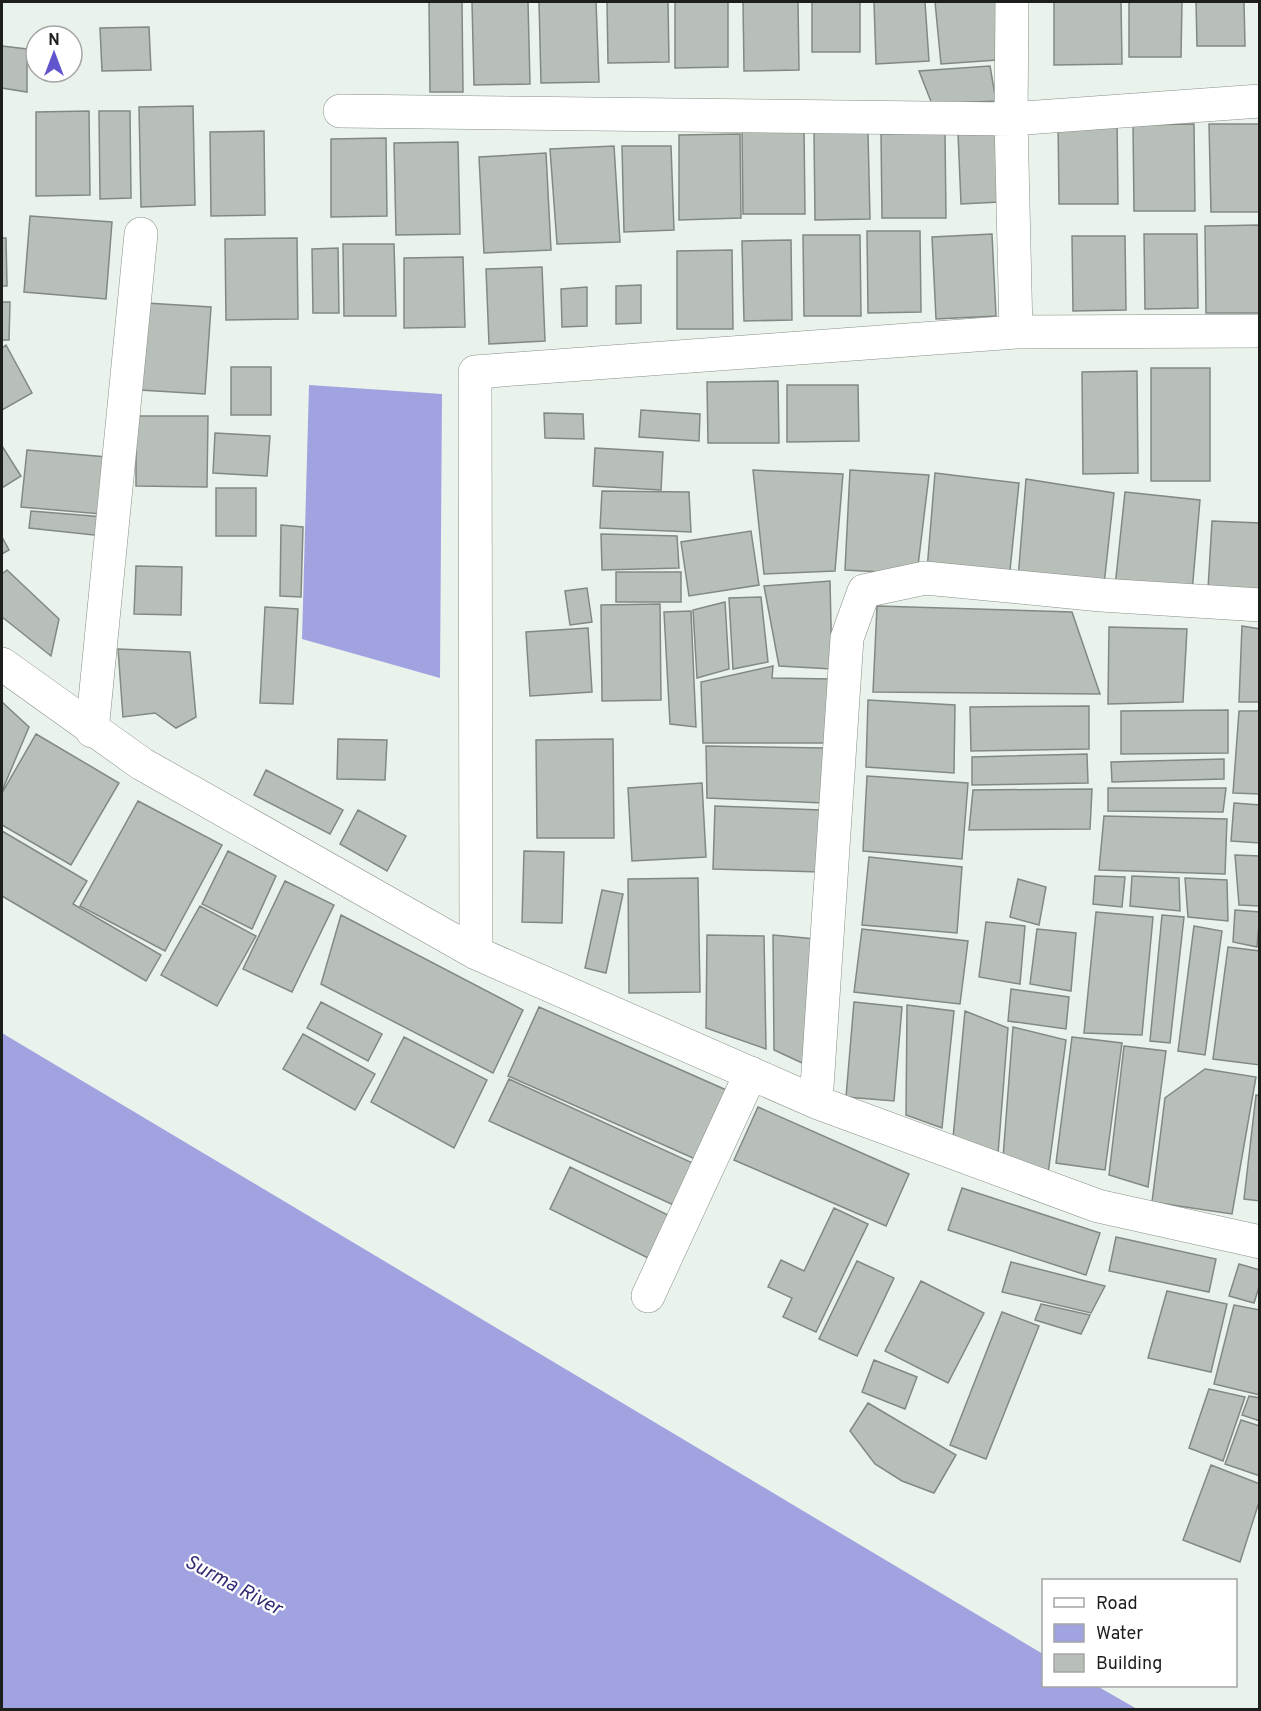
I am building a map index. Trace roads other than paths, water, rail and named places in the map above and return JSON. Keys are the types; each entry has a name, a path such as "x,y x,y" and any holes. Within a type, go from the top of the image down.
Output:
{"street":[{"path":"1012,2 1011,118 1016,332"},
{"path":"340,111 1011,118 1260,101"},
{"path":"92,731 141,234"},
{"path":"476,953 475,372 1016,332 1260,331"},
{"path":"816,1102 847,638 864,591 924,578 1101,595 1260,606"},
{"path":"2,664 92,731 142,764 476,953 816,1102 1098,1206 1260,1242"},
{"path":"648,1296 751,1073"}],"water":[{"path":"309,385 442,394 440,678 302,639"},
{"name":"Surma River","path":"2,1033 1042,1653 1042,1687 1099,1687 1137,1709 2,1709"}]}
